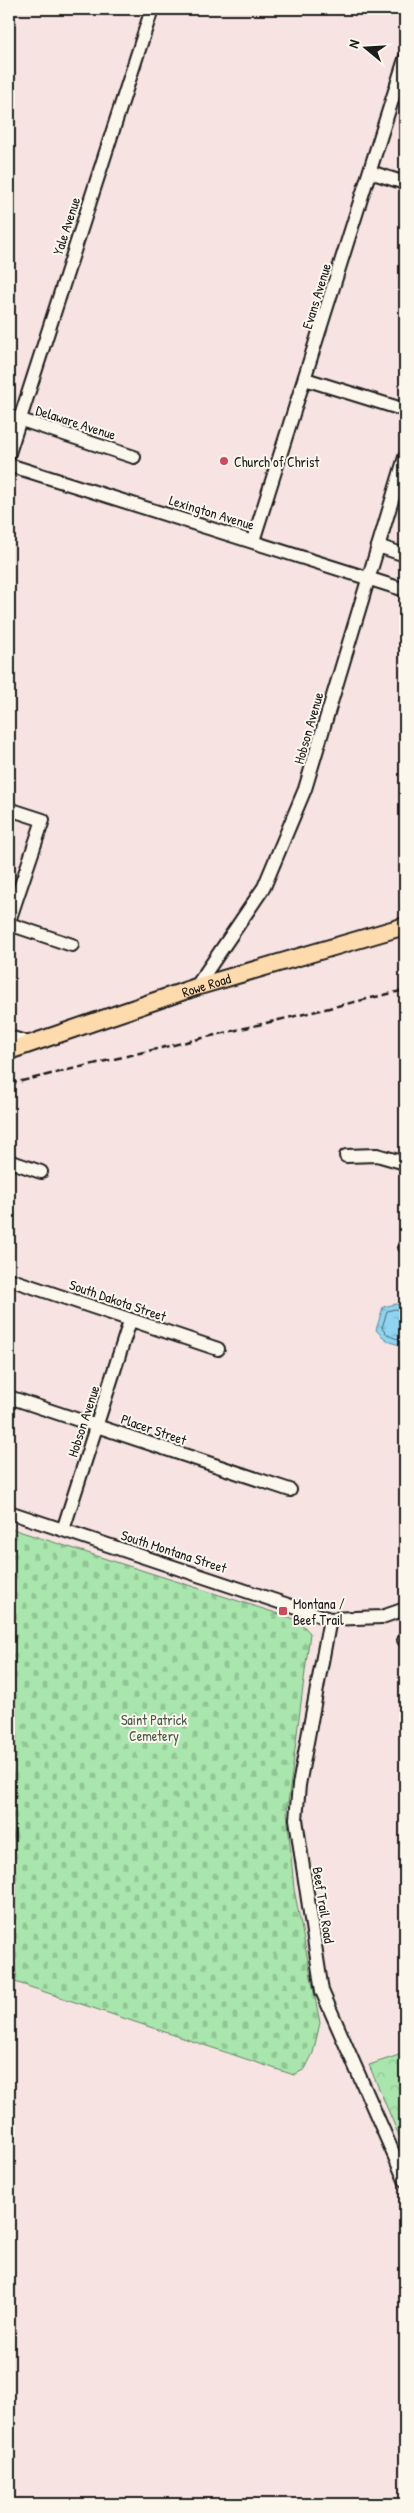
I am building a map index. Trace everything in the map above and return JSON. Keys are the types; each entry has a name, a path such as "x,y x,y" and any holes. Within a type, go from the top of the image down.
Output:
{"main road":[{"name":"Rowe Road","path":"9,1051 196,988 405,926"}],"street":[{"name":"Yale Avenue","path":"9,453 14,418 152,9"},
{"name":"Evans Avenue","path":"253,541 405,59"},
{"path":"370,172 405,183"},
{"path":"305,380 405,410"},
{"name":"Delaware Avenue","path":"14,418 134,457"},
{"name":"Hobson Avenue","path":"196,988 264,887 302,797 405,457"},
{"name":"Lexington Avenue","path":"9,465 405,590"},
{"path":"378,546 405,556"},
{"path":"9,809 43,820 9,923 72,945"},
{"path":"9,1037 32,1044"},
{"path":"346,1156 377,1155 405,1163"},
{"path":"9,1161 41,1172"},
{"name":"South Dakota Street","path":"9,1279 218,1349"},
{"name":"Hobson Avenue","path":"63,1530 130,1321"},
{"name":"Placer Street","path":"9,1397 290,1490"},
{"name":"South Montana Street","path":"9,1512 330,1619"},
{"path":"330,1619 382,1617 405,1609"},
{"name":"Beef Trail Road","path":"330,1619 299,1785 296,1819 322,1991 405,2180"}],"green space":[{"name":"Saint Patrick Cemetery","path":"9,1528 298,1620 310,1633 287,1811 294,1889 320,2023 313,2053 305,2069 294,2075 9,1980"},
{"path":"405,2053 405,2150 369,2065"}],"water":[{"path":"396,1304 405,1307 405,1347 404,1345 388,1341 376,1330 383,1307"}],"railway":[{"path":"9,1084 405,990"}],"place":[{"name":"Church of Christ","path":"224,461"},
{"name":"Montana / Beef Trail","path":"283,1611"}]}
